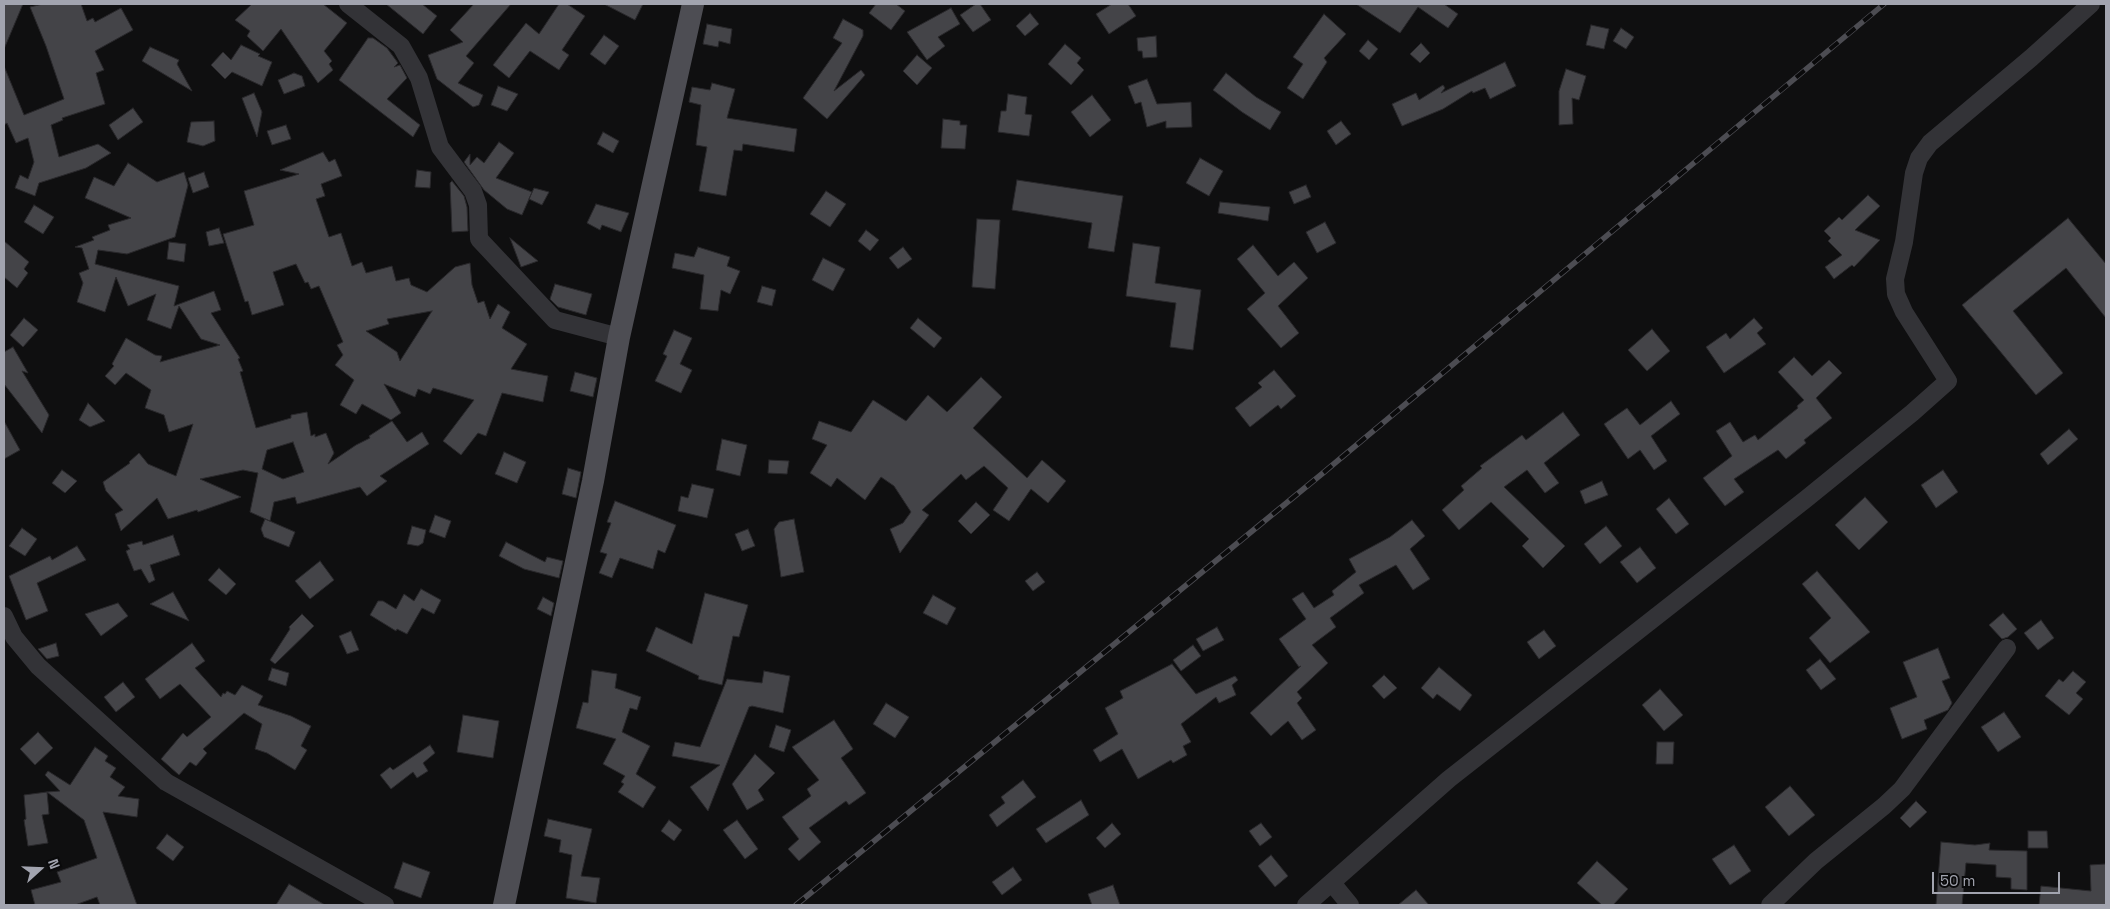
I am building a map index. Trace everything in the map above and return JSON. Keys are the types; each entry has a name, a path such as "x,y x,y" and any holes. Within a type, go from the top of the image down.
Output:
{"main road":[{"path":"504,905 593,481 619,337 693,4"}],"street":[{"path":"348,4 401,46 419,78 430,121 440,147 473,191 478,205 479,239 555,320 619,337"},
{"path":"1306,905 1449,780 1814,493 1948,381 1904,312 1896,294 1894,279 1904,242 1914,173 1919,158 1930,143 2031,58 2091,4"},
{"path":"4,616 14,637 38,666 166,782 385,905"},
{"path":"1770,905 1816,861 1902,789 2007,648"},
{"path":"1332,883 1350,905"}],"building":[{"path":"4,4 23,4 4,49"},
{"path":"43,4 81,4 87,21 93,18 95,22 121,8 133,30 95,51 104,70 96,73 105,104 62,118 63,120 51,125 59,157 98,144 111,153 86,168 39,183 35,196 15,188 20,175 28,179 34,162 28,138 16,143 7,123 4,125 4,66 24,115 64,99 30,7"},
{"path":"252,4 323,4 347,23 324,51 332,61 329,64 333,70 318,83 281,29 263,51 247,36 250,31 235,20"},
{"path":"386,4 422,4 437,16 423,34"},
{"path":"474,4 511,4 466,56 474,63 458,83 483,95 479,105 473,107 437,79 428,55 463,42 450,30"},
{"path":"559,4 567,4 585,16 562,50 569,55 559,70 530,51 509,78 493,65 526,23 539,34"},
{"path":"604,4 643,4 635,20"},
{"path":"876,4 896,4 905,11 891,30 869,13"},
{"path":"976,4 980,4 991,20 973,32 960,15"},
{"path":"1112,4 1128,4 1136,16 1109,34 1096,14"},
{"path":"1356,4 1444,4 1458,14 1448,28 1418,7 1400,33"},
{"path":"951,8 960,24 938,37 945,46 927,60 907,32"},
{"path":"1030,13 1039,24 1025,36 1016,26"},
{"path":"1324,14 1346,34 1324,58 1327,62 1303,99 1287,88 1303,64 1293,57"},
{"path":"843,19 863,30 863,36 834,91 861,70 865,75 827,119 803,98 842,43 833,38"},
{"path":"707,24 732,29 730,44 719,41 718,47 703,44"},
{"path":"1591,25 1609,29 1604,49 1586,45"},
{"path":"1621,28 1634,37 1626,49 1613,41"},
{"path":"604,35 619,46 605,65 590,54"},
{"path":"1156,36 1157,57 1143,58 1142,51 1138,51 1137,38"},
{"path":"368,38 373,38 387,48 398,63 394,67 400,65 407,78 387,99 420,125 413,137 339,80"},
{"path":"1368,40 1378,49 1369,60 1359,51"},
{"path":"1421,43 1430,53 1420,63 1410,54"},
{"path":"1065,44 1081,58 1077,63 1084,70 1071,85 1048,64"},
{"path":"241,45 272,62 262,86 232,72 225,79 211,65 223,52 231,60"},
{"path":"150,47 179,60 177,64 192,91 142,61"},
{"path":"917,55 932,68 917,85 903,71"},
{"path":"1505,62 1516,86 1490,99 1485,88 1473,93 1472,91 1443,109 1402,126 1392,104 1416,93 1419,100 1443,85 1445,88 1441,93"},
{"path":"1566,69 1586,76 1579,100 1572,98 1573,124 1559,125 1559,91"},
{"path":"294,73 302,76 305,86 284,94 278,80"},
{"path":"1226,73 1256,97 1281,112 1270,130 1213,90"},
{"path":"1147,79 1157,104 1191,102 1192,127 1166,128 1166,121 1147,127 1141,102 1135,104 1128,86"},
{"path":"712,83 735,89 727,118 797,129 794,152 743,144 742,151 734,150 726,196 699,191 707,147 696,145 701,105 689,102 692,87 710,90"},
{"path":"498,86 518,94 507,111 491,105"},
{"path":"254,93 262,112 257,137 242,98"},
{"path":"1008,94 1027,97 1025,114 1032,115 1029,136 998,132 1001,111 1006,111"},
{"path":"1092,95 1111,120 1090,137 1071,112"},
{"path":"133,108 143,122 118,140 109,125"},
{"path":"943,119 960,121 960,125 967,125 965,149 941,148"},
{"path":"214,121 215,141 203,146 187,142 191,122"},
{"path":"1341,121 1351,134 1336,145 1327,131"},
{"path":"286,125 291,139 272,145 267,131"},
{"path":"603,132 619,141 613,153 597,144"},
{"path":"499,142 514,153 496,178 532,192 522,215 507,209 484,190 464,162 470,154 470,165 477,157 484,163"},
{"path":"323,152 329,162 335,159 342,176 321,184 325,196 316,199 329,237 341,233 352,266 362,262 366,273 392,266 396,281 409,278 411,285 427,292 455,267 470,263 472,285 478,303 484,301 490,319 498,304 510,312 502,328 527,344 511,369 548,376 543,402 502,393 486,436 478,433 461,455 443,441 474,400 433,388 430,394 418,389 415,397 384,384 401,413 391,420 362,404 356,414 340,405 354,380 335,365 343,355 337,345 343,342 319,286 311,289 308,282 305,283 296,264 273,272 284,305 252,315 248,301 245,302 223,234 254,225 244,191 299,174 280,170","holes":["432,311 400,361 397,352 366,331 389,324 387,319"]},
{"path":"1200,158 1223,171 1209,196 1186,183"},
{"path":"128,163 157,182 184,172 188,185 175,237 127,254 98,250 95,264 179,286 174,306 214,291 221,310 211,313 240,358 238,359 243,371 240,372 256,428 291,418 291,415 307,412 311,436 315,434 315,437 326,433 334,453 328,464 370,438 369,436 392,421 407,442 422,432 429,444 380,476 387,481 367,496 360,487 297,504 295,497 274,502 270,521 250,512 258,473 243,470 200,479 241,497 198,512 197,510 168,519 157,498 121,531 115,514 123,510 106,491 103,482 130,463 139,453 148,464 176,476 193,424 169,432 164,415 145,408 151,390 126,373 115,385 105,376 114,366 112,364 126,338 155,355 162,356 160,362 220,345 201,339 179,306 171,329 147,320 156,294 128,306 116,277 105,312 77,302 83,283 79,273 89,269 82,248 75,247 94,240 92,237 110,230 108,225 131,218 85,198 94,177 114,186","holes":["293,442 304,472 283,479 262,469 267,450"]},
{"path":"417,170 431,172 430,188 415,187"},
{"path":"204,172 209,187 193,193 188,178"},
{"path":"1017,180 1123,196 1114,252 1088,248 1092,223 1012,210"},
{"path":"452,181 464,196 467,207 468,231 452,232 450,183"},
{"path":"1306,185 1311,197 1294,204 1289,192"},
{"path":"534,188 549,192 542,205 529,199"},
{"path":"826,191 846,204 830,227 810,214"},
{"path":"1868,195 1880,206 1855,230 1880,240 1854,267 1852,265 1834,279 1825,267 1842,255 1828,241 1831,238 1824,231 1839,217 1842,220"},
{"path":"1220,202 1270,207 1268,221 1218,213"},
{"path":"596,204 629,213 621,232 602,225 600,230 587,223"},
{"path":"34,205 54,217 43,234 24,222"},
{"path":"2068,218 2106,264 2106,318 2066,268 2013,311 2063,373 2036,395 1962,305"},
{"path":"977,219 1000,220 995,289 972,287"},
{"path":"1325,222 1336,243 1317,253 1306,232"},
{"path":"219,228 224,243 209,246 206,232"},
{"path":"866,230 879,240 870,251 858,241"},
{"path":"510,238 538,261 521,267"},
{"path":"4,241 29,262 24,269 28,273 17,288 4,277"},
{"path":"169,242 186,244 184,262 167,259"},
{"path":"1133,243 1160,247 1155,283 1201,290 1193,350 1170,347 1176,303 1126,296"},
{"path":"1253,245 1278,276 1294,262 1308,278 1278,306 1299,333 1281,348 1247,309 1265,293 1237,259"},
{"path":"698,247 730,257 727,266 740,271 730,294 721,290 718,311 700,309 704,275 672,268 675,253 694,257"},
{"path":"903,247 912,259 898,269 889,258"},
{"path":"823,258 845,269 833,291 812,280"},
{"path":"555,284 592,294 586,315 558,307 550,299"},
{"path":"762,286 776,290 772,306 757,302"},
{"path":"24,318 38,330 23,347 10,335"},
{"path":"918,318 942,338 934,348 910,328"},
{"path":"1754,318 1763,328 1757,333 1766,344 1724,373 1706,347 1726,333 1730,339"},
{"path":"1652,329 1670,351 1647,371 1628,350"},
{"path":"674,330 692,338 680,364 692,370 681,393 655,381 667,356 663,354"},
{"path":"13,347 28,373 22,371 49,415 42,433 4,384 4,352"},
{"path":"1794,357 1812,376 1829,360 1842,373 1816,398 1832,418 1804,440 1806,443 1786,459 1778,450 1734,479 1744,492 1725,506 1703,478 1732,456 1716,431 1730,422 1743,442 1755,435 1758,440 1798,408 1797,406 1804,400 1778,372"},
{"path":"1274,370 1296,396 1281,409 1278,405 1250,427 1235,408 1262,387 1258,383"},
{"path":"575,372 597,378 593,397 570,391"},
{"path":"981,377 1002,397 973,428 1027,478 1042,460 1066,481 1048,503 1031,489 1009,521 993,510 1008,488 984,466 966,480 961,474 922,510 929,515 900,553 890,529 903,523 911,512 894,486 881,477 865,500 837,478 831,487 810,473 827,445 812,439 819,421 851,432 873,400 906,421 928,395 947,412"},
{"path":"1671,401 1680,414 1651,436 1667,461 1654,470 1640,450 1628,459 1604,424 1627,408 1640,425"},
{"path":"88,403 105,421 90,427 79,420"},
{"path":"1563,412 1580,435 1544,463 1559,483 1545,493 1527,470 1504,487 1565,546 1543,568 1522,546 1529,539 1491,502 1459,530 1442,510 1464,490 1461,486 1482,468 1480,466 1522,435 1526,440"},
{"path":"4,421 20,450 4,459"},
{"path":"2069,429 2078,439 2048,465 2040,454"},
{"path":"722,439 747,445 740,476 716,470"},
{"path":"504,452 526,462 517,483 495,474"},
{"path":"769,460 789,461 787,474 768,473"},
{"path":"568,468 581,472 576,498 562,494"},
{"path":"62,470 77,481 65,493 52,483"},
{"path":"1943,470 1958,492 1936,508 1921,485"},
{"path":"1602,481 1608,495 1585,504 1580,491"},
{"path":"692,484 714,489 707,518 678,511 681,496 688,498"},
{"path":"1865,497 1888,522 1859,550 1835,525"},
{"path":"1669,498 1689,524 1676,534 1656,509"},
{"path":"615,501 676,525 665,553 658,550 653,569 620,558 612,578 599,573 607,554 600,552 611,523 607,522"},
{"path":"976,502 990,515 971,534 958,521"},
{"path":"435,515 451,521 445,538 429,532"},
{"path":"265,519 295,532 289,547 264,537 261,529"},
{"path":"794,519 804,572 781,577 774,529 779,522"},
{"path":"1412,520 1425,536 1410,549 1430,579 1413,590 1396,565 1359,585 1364,593 1330,618 1336,627 1312,645 1328,663 1297,692 1302,698 1297,703 1316,730 1302,740 1288,721 1271,736 1250,713 1301,666 1299,667 1279,639 1306,619 1292,599 1303,592 1314,608 1334,595 1332,591 1356,572 1349,559 1390,537"},
{"path":"412,526 426,530 423,543 418,546 407,544"},
{"path":"1606,526 1622,546 1600,564 1584,544"},
{"path":"22,528 37,539 25,556 9,546"},
{"path":"748,529 755,546 742,551 735,534"},
{"path":"173,535 180,555 150,565 155,580 149,583 141,569 134,571 126,551 130,549 127,545 142,541 143,545"},
{"path":"506,542 545,562 547,557 563,561 559,578 524,569 499,556"},
{"path":"77,546 86,560 37,583 48,611 26,620 9,576 50,556 52,560"},
{"path":"1640,547 1656,568 1637,583 1620,562"},
{"path":"320,561 334,580 310,599 295,581"},
{"path":"219,568 236,584 226,595 208,580"},
{"path":"1817,571 1870,632 1830,663 1809,638 1831,618 1802,584"},
{"path":"1037,572 1045,582 1033,591 1025,581"},
{"path":"421,589 441,600 434,614 422,608 407,634 397,629 396,631 370,615 378,601 383,601 396,609 404,594 414,601"},
{"path":"173,592 189,621 150,604"},
{"path":"705,593 748,605 739,637 733,636 722,685 698,679 699,676 646,651 656,627 692,644"},
{"path":"933,595 956,608 947,625 923,613"},
{"path":"543,597 554,603 551,616 537,609"},
{"path":"118,603 128,616 101,636 85,614"},
{"path":"2003,613 2017,629 2008,637 2002,639 1989,625"},
{"path":"302,614 314,626 275,664 270,660 290,629 289,627"},
{"path":"2041,620 2054,638 2038,650 2024,633"},
{"path":"1217,627 1224,640 1203,651 1196,639"},
{"path":"1544,630 1556,646 1539,659 1527,642"},
{"path":"351,631 359,650 347,654 339,636"},
{"path":"56,643 59,656 47,659 38,649"},
{"path":"192,643 205,661 195,668 221,697 227,691 235,695 242,685 263,696 258,705 291,716 311,726 301,746 307,750 295,770 267,753 255,749 262,724 244,713 203,749 207,753 196,766 190,762 179,775 161,759 183,733 187,737 211,717 180,684 160,699 145,679"},
{"path":"1193,645 1201,656 1181,671 1173,660"},
{"path":"1938,648 1950,678 1942,681 1952,703 1948,710 1924,720 1927,729 1902,739 1890,708 1917,697 1903,662"},
{"path":"1820,659 1836,679 1821,690 1806,670"},
{"path":"1172,664 1196,694 1235,676 1238,680 1232,685 1236,695 1219,703 1216,697 1181,724 1191,742 1183,746 1187,755 1173,763 1171,760 1138,779 1122,749 1100,762 1093,750 1118,734 1105,708 1123,698 1120,691"},
{"path":"1439,667 1472,695 1460,711 1437,694 1433,699 1421,688"},
{"path":"272,668 289,673 286,686 268,680"},
{"path":"592,670 617,674 615,688 641,697 637,710 630,708 622,732 650,746 636,774 656,787 643,808 618,792 624,784 621,782 625,776 603,764 616,739 576,728 583,702 588,703"},
{"path":"764,671 790,676 783,713 752,706 749,707 708,811 690,787 720,765 672,756 675,742 700,747 727,679 762,683"},
{"path":"2073,671 2086,682 2076,693 2083,699 2069,715 2045,696 2059,679 2063,682"},
{"path":"1384,675 1397,688 1384,699 1372,686"},
{"path":"123,682 135,697 116,712 104,697"},
{"path":"1660,689 1683,715 1664,731 1642,705"},
{"path":"886,703 909,717 895,738 873,724"},
{"path":"2004,712 2021,737 1998,752 1981,727"},
{"path":"463,715 499,721 493,758 457,752"},
{"path":"834,720 853,749 841,758 866,793 849,805 846,801 809,828 821,842 799,861 788,849 799,839 782,817 811,796 807,789 819,780 792,747"},
{"path":"776,725 791,730 784,752 769,747"},
{"path":"38,732 53,748 35,765 20,749"},
{"path":"1657,742 1674,742 1673,764 1656,764"},
{"path":"430,745 435,753 423,763 428,771 417,778 413,772 391,789 380,775 390,767 393,770"},
{"path":"95,747 108,756 105,761 116,768 110,777 125,787 118,796 139,799 137,817 103,812 137,905 100,905 97,897 75,905 35,905 31,890 61,882 57,872 97,858 84,820 47,792 60,791 45,775 48,771 70,785"},
{"path":"755,754 775,773 758,790 764,800 747,810 732,784"},
{"path":"1023,780 1036,797 997,827 989,815 1005,803 1001,797"},
{"path":"1790,786 1815,815 1789,836 1765,807"},
{"path":"47,792 49,814 42,815 48,843 28,846 24,820 26,819 24,795"},
{"path":"1081,800 1089,815 1046,843 1036,829"},
{"path":"1916,801 1927,812 1910,828 1900,818"},
{"path":"548,819 592,829 581,876 600,878 596,903 566,898 572,855 559,852 561,840 544,836"},
{"path":"669,820 682,830 674,841 661,831"},
{"path":"737,820 758,849 745,859 723,830"},
{"path":"1112,823 1121,834 1105,848 1096,838"},
{"path":"1261,823 1272,837 1260,846 1249,831"},
{"path":"2028,831 2047,831 2048,848 2028,848"},
{"path":"167,834 184,847 173,861 156,848"},
{"path":"1941,842 1975,845 1990,843 1989,850 2027,851 2027,890 2011,889 2011,878 1996,877 1996,865 1966,863 1962,905 1936,905"},
{"path":"1734,845 1751,871 1730,885 1712,859"},
{"path":"1271,855 1288,876 1275,887 1258,866"},
{"path":"1597,861 1628,889 1613,905 1602,905 1577,883"},
{"path":"403,862 430,872 421,898 394,888"},
{"path":"2106,864 2106,905 2039,905 2041,886 2091,891 2090,865"},
{"path":"1013,867 1022,880 1002,895 992,882"},
{"path":"289,884 325,905 276,905"},
{"path":"1113,885 1120,905 1092,905 1088,894"},
{"path":"1416,890 1429,905 1398,905"}],"railway":[{"path":"796,905 1323,473 1884,4"}]}
